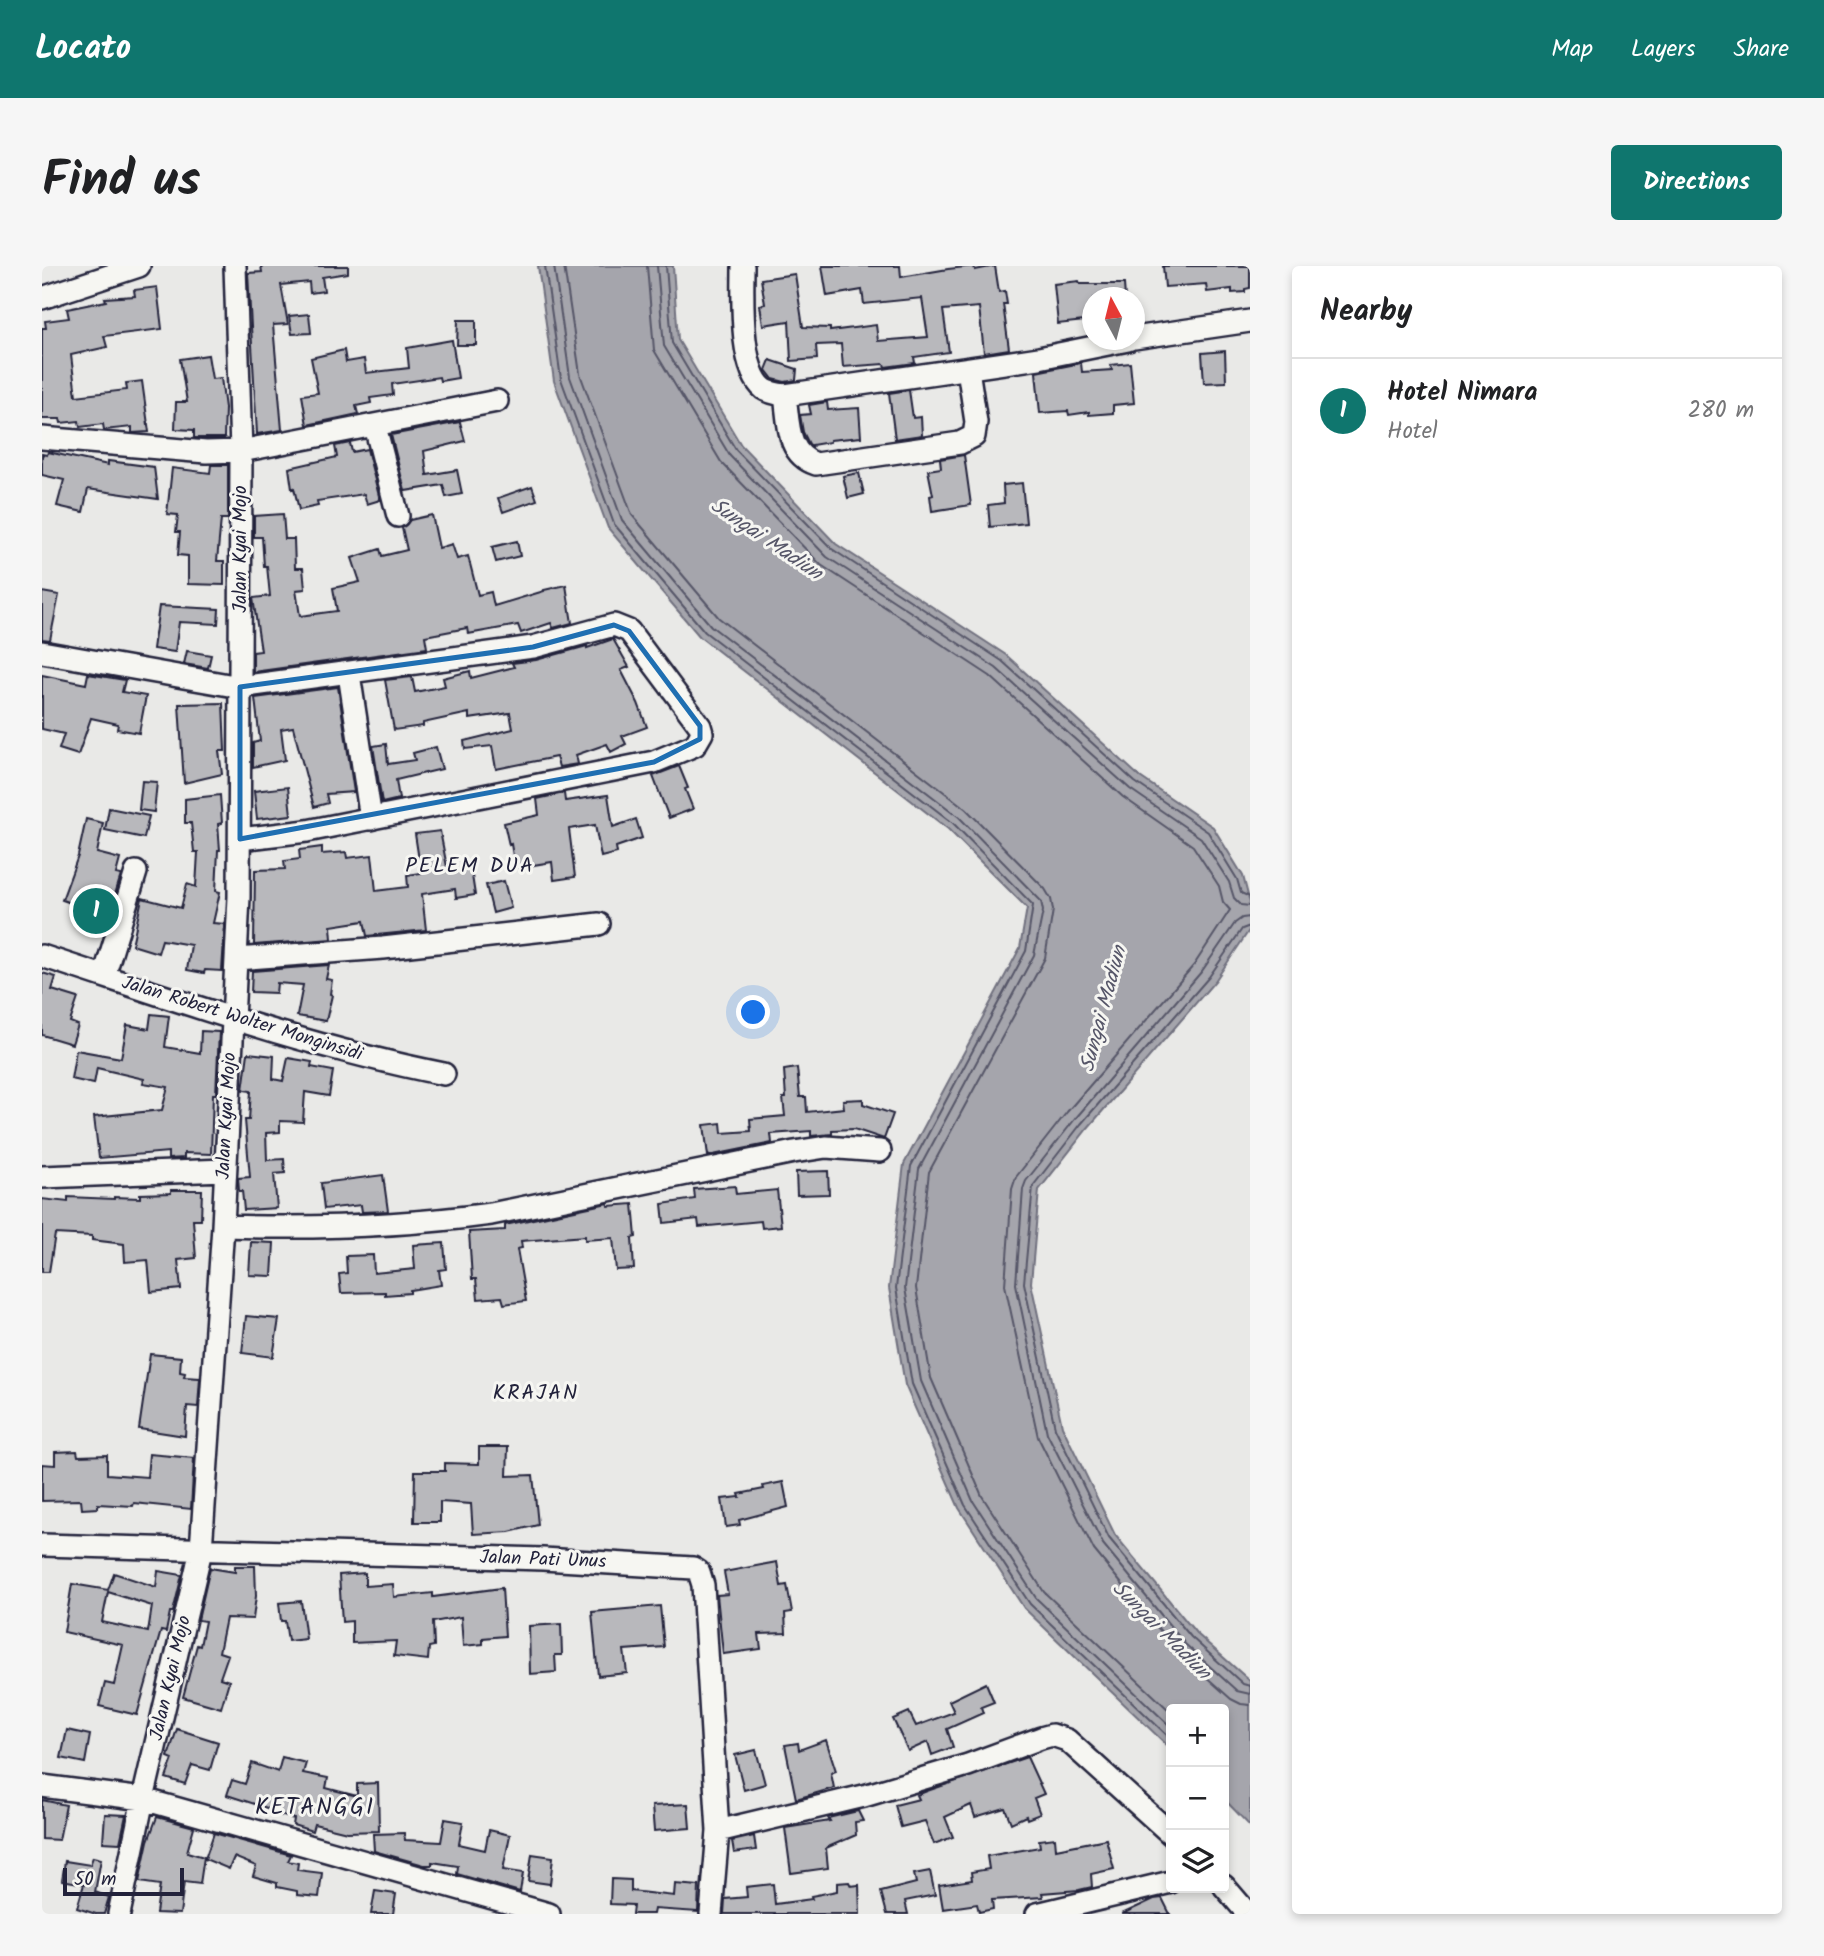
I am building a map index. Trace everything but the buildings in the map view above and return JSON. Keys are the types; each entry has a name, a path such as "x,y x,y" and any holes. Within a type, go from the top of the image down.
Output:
{"street":[{"path":"42,298 139,266"},
{"name":"Jalan Kyai Mojo","path":"119,1914 201,1550 223,1226 240,839 241,451 235,266"},
{"path":"743,266 747,355 754,377 771,393 785,395 1040,358 1082,349"},
{"path":"1145,337 1250,321"},
{"path":"785,395 794,447 805,461 816,464 960,443 974,436 976,422 968,369"},
{"path":"42,438 206,452 241,451 497,401"},
{"path":"376,426 398,516"},
{"path":"42,652 240,687 533,647 614,625 629,631 639,643 700,726 702,733 695,744 654,762 307,831 240,839"},
{"path":"349,674 371,819"},
{"path":"104,976 136,873"},
{"path":"236,959 383,948 599,924"},
{"name":"Jalan Robert Wolter Monginsidi","path":"42,956 232,1018 377,1061 444,1074"},
{"path":"223,1226 392,1225 442,1220 491,1214 805,1150 826,1147 880,1150"},
{"path":"42,1177 225,1170"},
{"name":"Jalan Pati Unus","path":"42,1545 128,1541 201,1550 543,1559 693,1568 699,1572 703,1585 718,1831 711,1914"},
{"path":"718,1831 864,1796 968,1765 1052,1735 1067,1740 1167,1830"},
{"path":"42,1786 143,1799 550,1914"},
{"path":"1037,1914 1166,1883"},
{"path":"1229,1892 1248,1914"}],"highlighted area":[{"path":"614,625 629,631 700,726 700,739 654,762 240,839 240,687 533,647"}],"water":[{"name":"Sungai Madiun","path":"538,266 673,266 678,340 741,445 836,544 1006,655 1140,777 1213,827 1243,876 1250,903 1250,929 1215,981 1087,1129 1039,1190 1031,1283 1062,1426 1115,1535 1196,1633 1250,1681 1250,1826 1229,1804 1229,1704 1166,1704 1166,1744 1024,1608 959,1508 905,1385 889,1288 904,1164 1020,948 1027,908 948,829 700,637 608,528 554,381"}],"place":[{"name":"Hotel Nimara","path":"96,911"}],"district":[{"name":"PELEM DUA","path":"470,866"},
{"name":"KRAJAN","path":"536,1393"},
{"name":"KETANGGI","path":"315,1808"}]}
